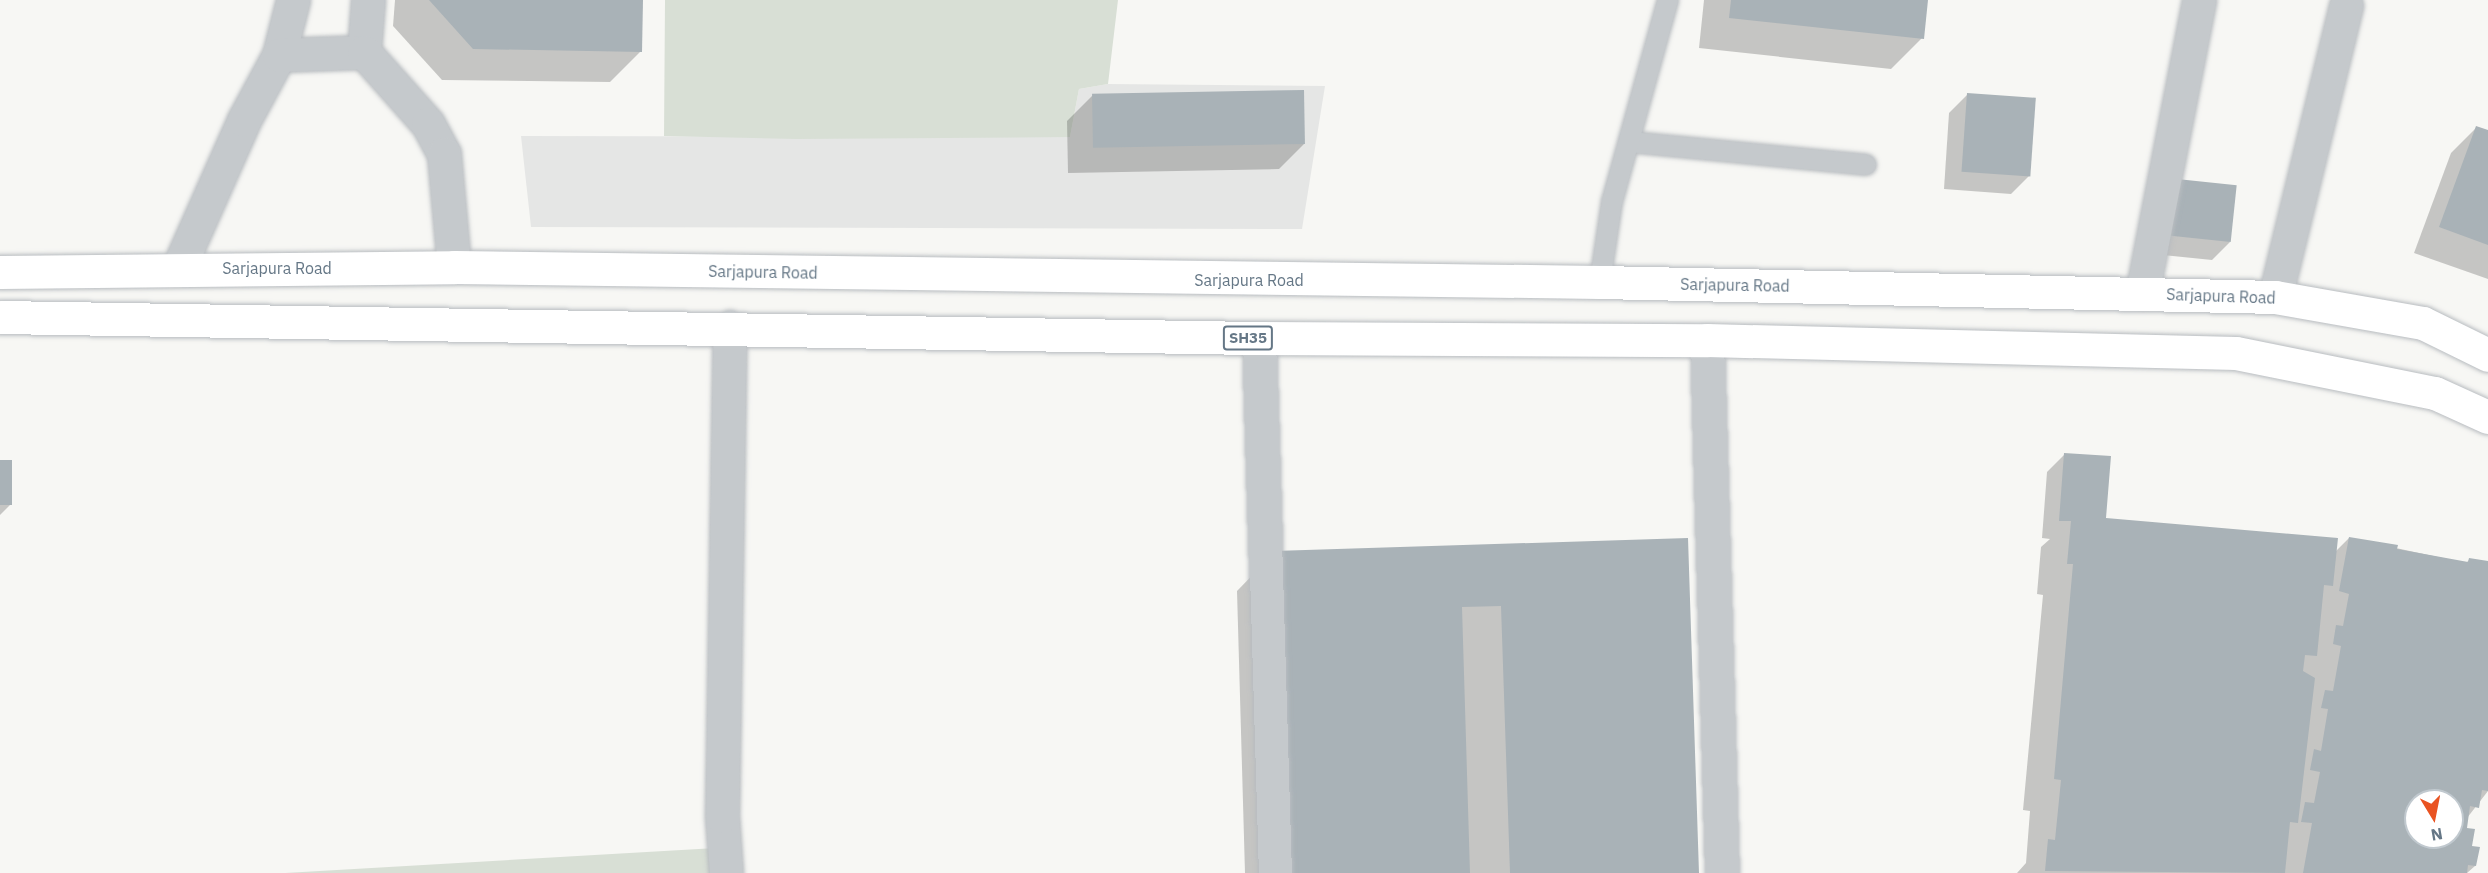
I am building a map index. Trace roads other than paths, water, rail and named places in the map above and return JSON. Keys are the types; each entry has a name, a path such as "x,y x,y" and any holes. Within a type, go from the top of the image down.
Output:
{"main road":[{"name":"Sarjapura Road","path":"0,272 454,267 1600,282 2275,297 2423,323 2488,355"},
{"path":"73,270 74,316"},
{"name":"SH35","path":"0,317 74,316 1259,338 1707,340 2236,353 2435,393 2488,417"}],"street":[{"path":"178,269 244,120 279,55 293,0"},
{"path":"368,0 364,52 428,124 444,154 454,267"},
{"path":"2142,294 2199,0"},
{"path":"2275,297 2346,6"},
{"path":"279,55 364,52"},
{"path":"726,873 722,816 730,327"},
{"path":"1259,338 1275,873"},
{"path":"1707,340 1722,873"}],"lane":[{"path":"1600,282 1612,202 1668,0"},
{"path":"1629,142 1866,165"}]}
